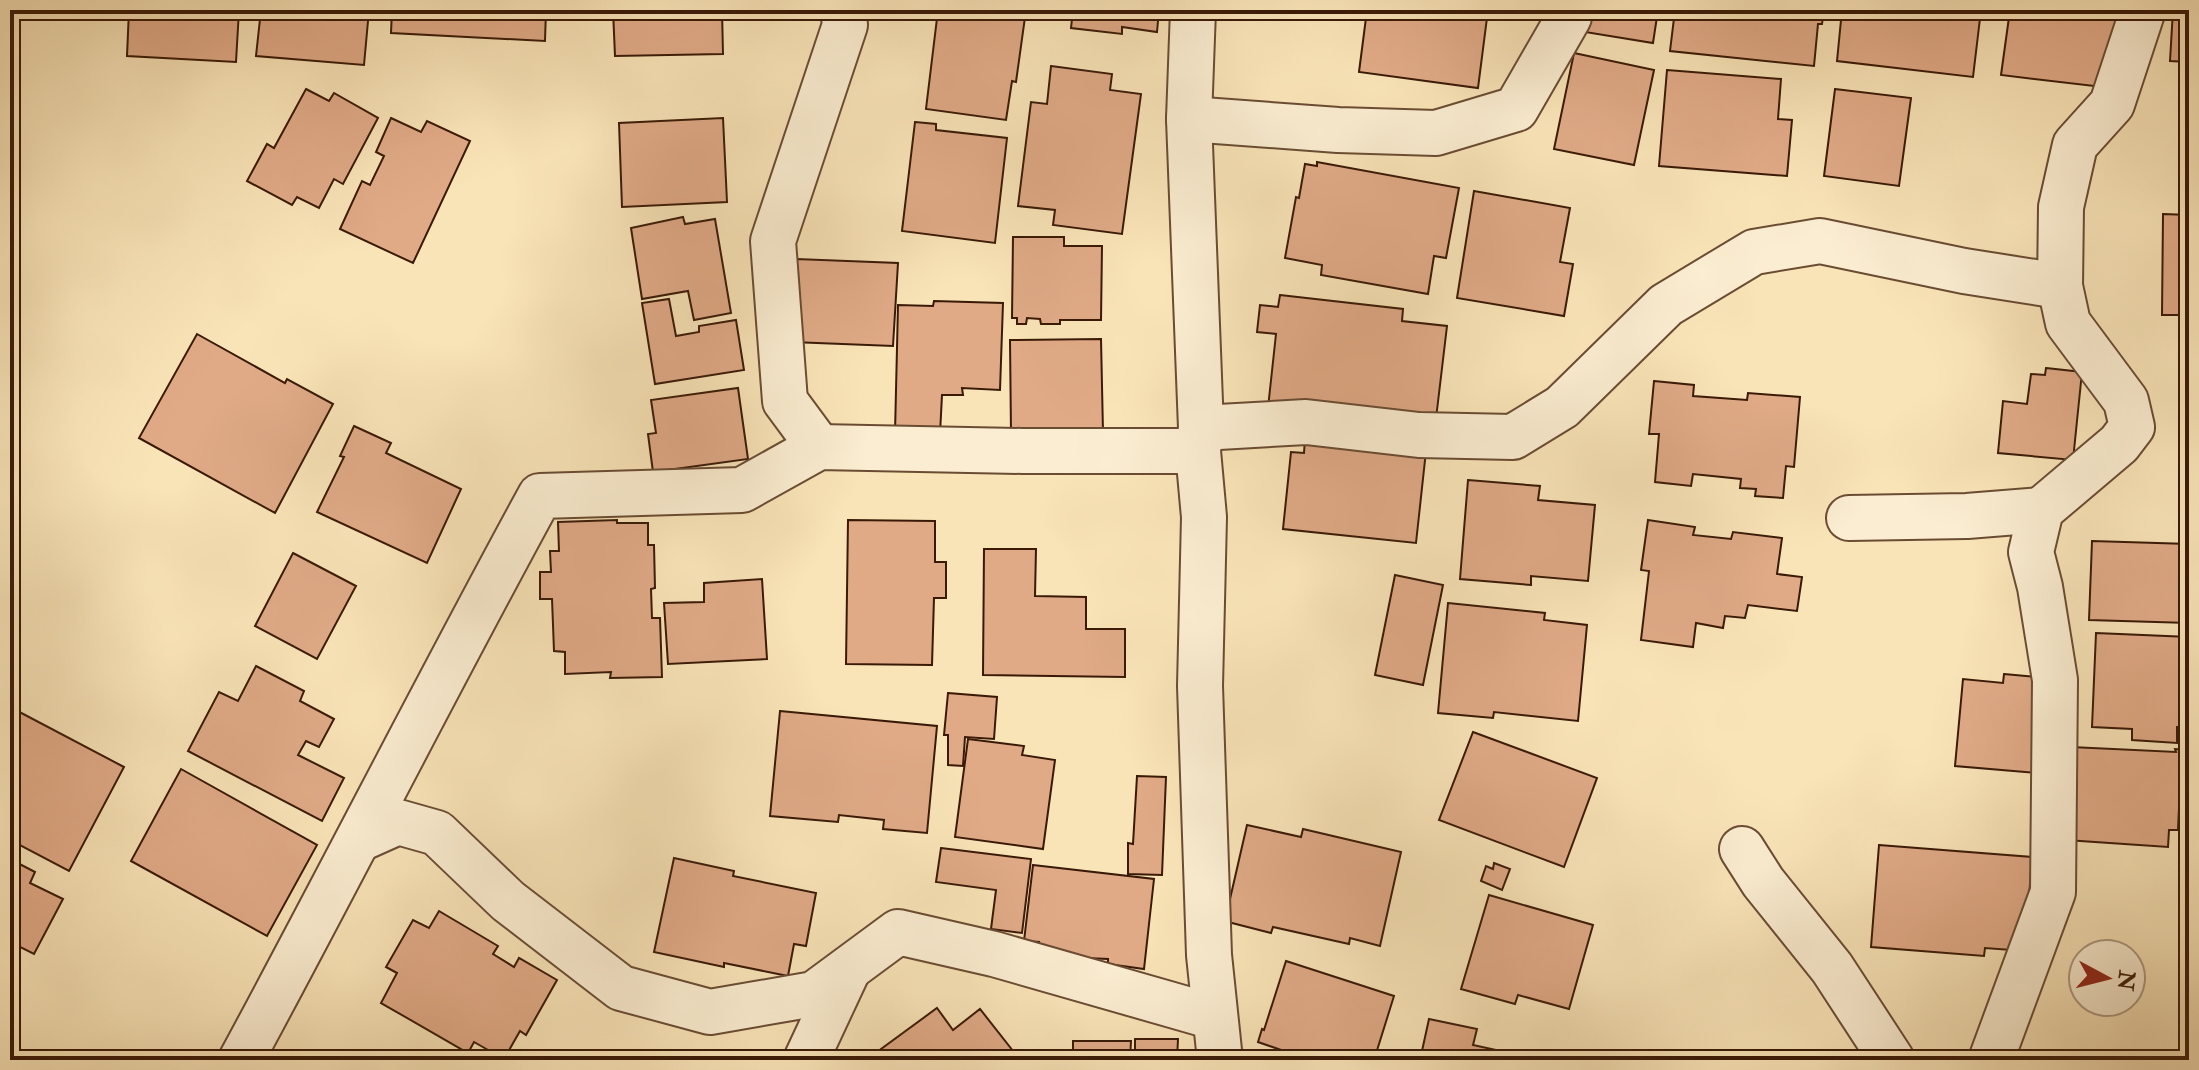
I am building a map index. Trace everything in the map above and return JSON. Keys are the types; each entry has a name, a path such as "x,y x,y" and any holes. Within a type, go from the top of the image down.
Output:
{"street":[{"path":"819,447 785,401 773,241 845,25 843,10"},
{"path":"1193,10 1189,119 1204,517 1200,686 1209,955 1220,1060"},
{"path":"1189,119 1338,130 1436,133 1516,109 1569,17 1569,10"},
{"path":"1849,518 1967,516 2041,510 2119,444 2132,427 2126,401 2068,323 2060,286 2061,207 2075,145 2112,104 2143,10"},
{"path":"241,1060 540,496 742,490 819,447 1200,439 1306,422 1419,435 1513,437 1562,407 1666,305 1754,252 1820,241 1964,271 2060,286"},
{"path":"1991,1060 2053,892 2055,680 2031,552 2041,510"},
{"path":"360,839 398,822 437,833 508,901 621,988 710,1012 814,994 898,932 994,954 1214,1017"},
{"path":"1742,849 1763,882 1832,968 1892,1060"},
{"path":"806,1060 849,968"}],"building":[{"path":"129,10 239,10 236,62 127,56"},
{"path":"261,10 369,10 364,65 256,56"},
{"path":"392,10 546,10 545,41 391,33"},
{"path":"613,10 722,10 723,54 615,56"},
{"path":"938,10 1026,10 1016,82 1012,81 1006,120 926,109"},
{"path":"1073,10 1159,10 1157,32 1122,27 1122,34 1071,28"},
{"path":"1367,10 1488,10 1478,88 1359,72"},
{"path":"1588,10 1658,10 1653,43 1585,32"},
{"path":"1675,10 1824,10 1822,24 1818,24 1814,66 1670,51"},
{"path":"1842,10 1981,10 1973,77 1837,61"},
{"path":"2010,10 2121,10 2111,88 2001,75"},
{"path":"2173,10 2189,10 2189,62 2170,61"},
{"path":"1574,53 1654,70 1634,165 1554,149"},
{"path":"1051,66 1112,74 1110,90 1141,94 1122,234 1053,225 1055,210 1018,206 1031,102 1047,104"},
{"path":"1667,70 1781,79 1778,119 1792,120 1787,176 1659,166"},
{"path":"306,89 329,101 334,93 378,118 343,184 334,179 319,208 297,197 292,205 247,181 267,144 274,148"},
{"path":"1835,89 1911,98 1899,186 1824,176"},
{"path":"391,118 421,132 427,121 470,141 413,263 340,229 362,181 370,185 384,156 376,152"},
{"path":"723,118 727,202 622,207 619,123"},
{"path":"915,122 936,124 936,130 1007,138 995,243 902,231"},
{"path":"1317,162 1459,188 1446,258 1434,256 1428,294 1321,275 1322,265 1285,258 1305,164 1317,166"},
{"path":"1474,191 1570,208 1560,262 1573,264 1564,316 1457,298"},
{"path":"2163,214 2189,215 2189,315 2162,315"},
{"path":"683,217 685,224 715,219 731,313 694,320 688,291 642,299 631,228"},
{"path":"1013,237 1064,237 1064,246 1102,246 1101,320 1060,320 1060,324 1041,324 1040,319 1027,318 1026,324 1017,324 1017,318 1012,318"},
{"path":"796,259 898,263 893,346 792,342"},
{"path":"1280,295 1403,309 1402,321 1447,326 1435,427 1268,408 1276,334 1257,332 1260,305 1278,307"},
{"path":"669,299 676,336 699,332 699,326 736,320 744,370 655,384 642,303"},
{"path":"934,301 1003,303 1000,390 962,388 963,395 942,395 940,434 895,433 898,305 933,306"},
{"path":"197,334 285,383 287,379 333,404 275,513 139,438"},
{"path":"1101,339 1103,432 1011,434 1010,340"},
{"path":"2046,368 2082,372 2073,460 1998,453 2003,401 2027,404 2031,374 2045,375"},
{"path":"1654,381 1694,385 1693,396 1747,400 1748,393 1800,397 1794,467 1786,466 1783,498 1755,496 1756,489 1740,488 1741,479 1693,474 1691,486 1655,482 1659,434 1649,434"},
{"path":"738,388 748,459 653,472 648,434 656,433 651,400"},
{"path":"354,426 391,443 386,453 461,489 427,563 317,512 344,457 340,456"},
{"path":"1305,438 1426,451 1416,543 1283,529 1291,452 1304,453"},
{"path":"1468,480 1540,486 1538,500 1595,505 1588,581 1531,576 1531,585 1460,579"},
{"path":"617,520 617,523 648,523 648,545 654,545 652,618 660,618 662,677 610,678 611,672 565,674 565,652 554,651 552,599 540,599 540,572 551,572 550,551 559,551 558,522"},
{"path":"848,520 935,521 935,562 946,562 946,598 934,598 932,665 846,664"},
{"path":"1648,520 1695,527 1693,535 1731,539 1733,532 1782,538 1777,574 1802,577 1797,611 1748,605 1745,618 1725,616 1723,628 1696,623 1693,647 1641,640 1649,571 1641,570"},
{"path":"2092,541 2189,544 2189,623 2089,620"},
{"path":"984,549 1036,549 1035,596 1086,597 1086,629 1125,629 1125,677 983,675"},
{"path":"293,553 356,586 317,659 255,626"},
{"path":"1395,575 1443,585 1423,685 1375,675"},
{"path":"762,579 767,659 668,664 664,603 704,602 704,583"},
{"path":"1448,603 1545,613 1544,620 1587,625 1578,721 1494,712 1493,718 1438,713"},
{"path":"2096,633 2189,637 2189,727 2177,727 2177,743 2132,740 2132,729 2092,727"},
{"path":"256,666 304,691 300,701 334,719 319,747 306,741 298,755 344,778 322,821 188,751 219,692 238,701"},
{"path":"2004,674 2047,678 2038,773 1955,766 1963,679 2003,683"},
{"path":"948,693 997,697 994,739 965,737 963,766 948,765 948,735 944,735"},
{"path":"10,707 124,767 69,871 10,840"},
{"path":"780,711 937,726 927,833 883,829 884,820 839,815 838,822 770,816"},
{"path":"1473,732 1597,778 1564,867 1439,820"},
{"path":"968,739 1024,746 1022,755 1055,760 1043,849 955,837"},
{"path":"2071,747 2189,750 2189,786 2180,786 2178,830 2169,830 2168,847 2066,840"},
{"path":"181,769 317,845 267,936 131,861"},
{"path":"1137,776 1166,777 1162,875 1128,874 1128,843 1133,844"},
{"path":"1247,825 1301,837 1303,829 1401,852 1380,946 1350,938 1349,944 1273,927 1271,933 1228,922 1230,913 1227,912"},
{"path":"1879,845 2032,857 2025,951 1985,948 1984,956 1871,947"},
{"path":"941,848 1031,859 1022,933 991,929 996,890 936,882"},
{"path":"674,858 734,871 733,876 816,893 806,946 794,944 788,976 724,963 724,967 654,952"},
{"path":"10,859 35,872 30,883 63,899 34,954 10,942"},
{"path":"1494,863 1510,869 1502,890 1481,881 1486,866 1493,869"},
{"path":"1033,865 1154,879 1144,969 1108,964 1108,959 1037,956 1039,942 1024,941"},
{"path":"1489,895 1593,925 1569,1009 1518,995 1515,1004 1461,989"},
{"path":"439,911 498,946 493,954 514,967 519,958 557,980 526,1035 520,1031 504,1059 474,1042 468,1053 381,1003 397,973 386,967 413,920 429,928"},
{"path":"1286,961 1394,996 1374,1060 1289,1060 1279,1057 1281,1050 1258,1042"},
{"path":"937,1008 953,1030 980,1009 1017,1056 1012,1060 866,1060"},
{"path":"1429,1019 1477,1029 1473,1045 1542,1060 1420,1060"},
{"path":"1135,1039 1178,1039 1177,1060 1135,1060"},
{"path":"1073,1041 1131,1041 1130,1060 1073,1060"}]}
